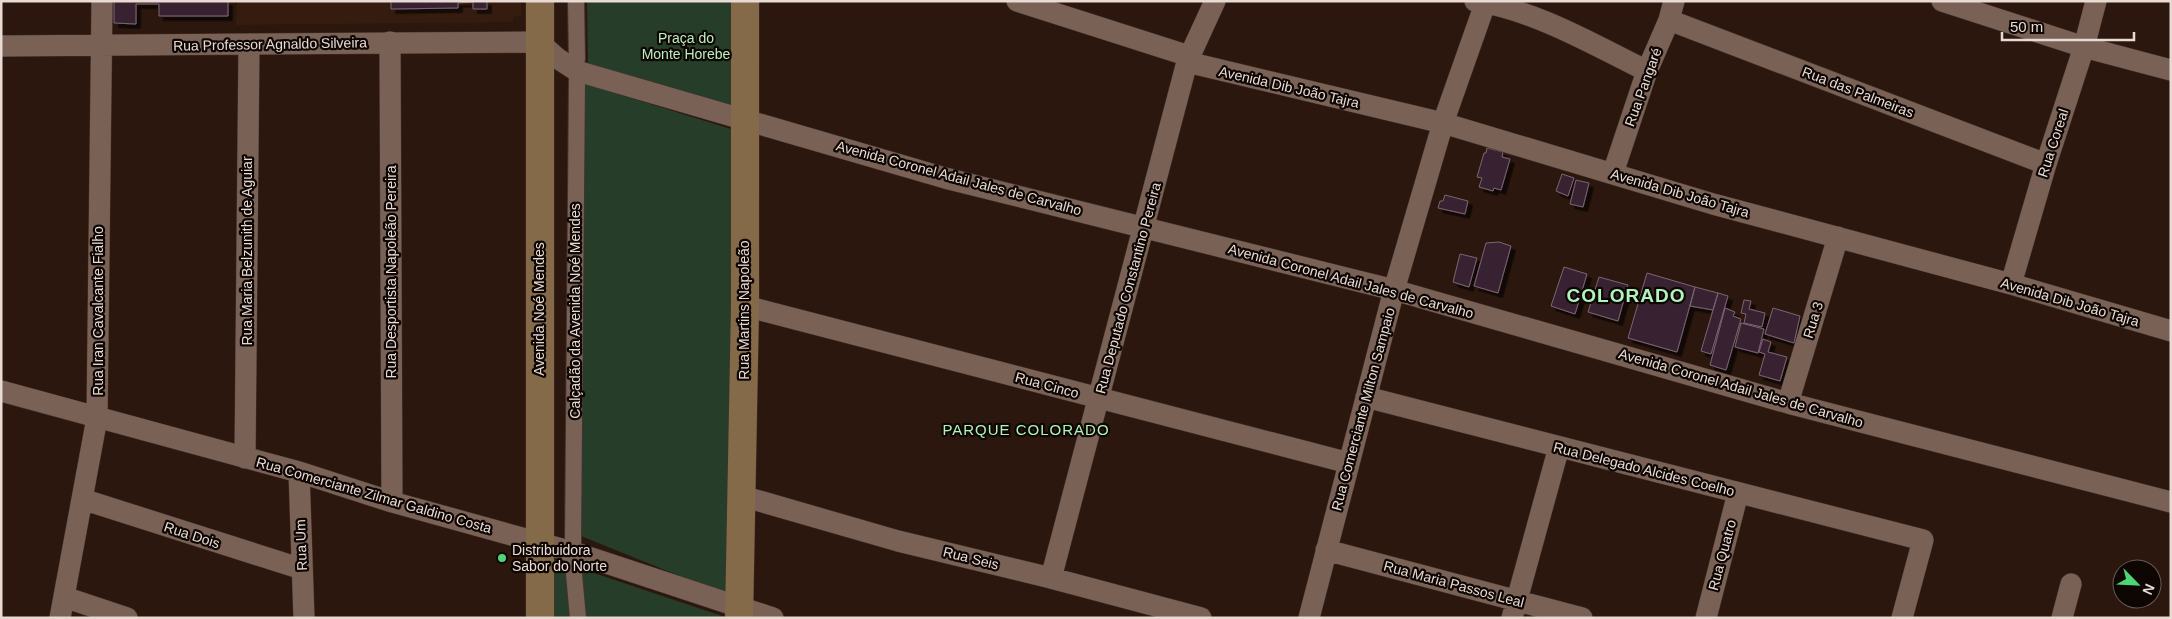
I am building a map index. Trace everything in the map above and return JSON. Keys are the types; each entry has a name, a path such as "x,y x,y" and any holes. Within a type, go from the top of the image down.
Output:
{"main road":[{"name":"Avenida Noé Mendes","path":"540,1 540,618"},
{"name":"Rua Martins Napoleão","path":"739,613 745,306 745,1"}],"street":[{"name":"Rua Iran Cavalcante Fialho","path":"60,618 98,418 102,1"},
{"path":"576,1 577,59"},
{"name":"Avenida Dib João Tajra","path":"1017,1 1188,59 1443,123 1713,204 2011,284 2171,331"},
{"name":"Rua Deputado Constantino Pereira","path":"1051,578 1188,59 1215,1"},
{"path":"1942,1 2084,48 2171,70"},
{"name":"Rua Coreal","path":"2011,284 2046,164 2084,48 2096,1"},
{"path":"1482,2 1538,18 1648,71"},
{"name":"Rua Comerciante Milton Sampaio","path":"1309,618 1394,290 1443,123 1482,2"},
{"name":"Rua Pangaré","path":"1613,173 1671,10"},
{"name":"Rua das Palmeiras","path":"1671,10 2046,164"},
{"name":"Rua Professor Agnaldo Silveira","path":"1,46 101,47 390,42 539,42"},
{"name":"Rua Desportista Napoleão Pereira","path":"390,42 392,502"},
{"name":"Avenida Coronel Adail Jales de Carvalho","path":"539,42 557,58 577,71 945,178 1394,290 1788,403 2171,502"},
{"name":"Rua Maria Belzunith de Aguiar","path":"245,458 249,44"},
{"name":"Calçadão da Avenida Noé Mendes","path":"573,542 577,79"},
{"name":"Rua 3","path":"1788,403 1838,237"},
{"name":"Rua Cinco","path":"745,306 1349,463"},
{"name":"Rua Comerciante Zilmar Galdino Costa","path":"1,391 299,472 392,502 574,552 739,613 773,618"},
{"name":"Rua Delegado Alcides Coelho","path":"1366,397 1923,540 1902,618"},
{"path":"1514,609 1559,447"},
{"name":"Rua Um","path":"299,472 304,618"},
{"name":"Rua Quatro","path":"1706,618 1738,493"},
{"name":"Rua Seis","path":"742,496 898,541 1051,578 1201,618"},
{"name":"Rua Dois","path":"82,499 302,569"},
{"name":"Rua Maria Passos Leal","path":"1326,550 1514,609 1582,618"},
{"path":"573,563 578,618"},
{"path":"2062,618 2071,584"},
{"path":"64,597 127,618"}],"shaded area":[{"path":"237,1 521,1 521,16 513,17 513,22 236,25"}],"green space":[{"name":"Praça do Monte Horebe","path":"587,1 735,1 732,105 588,65"},
{"path":"583,83 734,130 729,596 581,536"},
{"path":"552,559 728,618 552,618"}],"building":[{"path":"114,1 228,1 228,16 159,16 159,4 136,4 136,24 114,23"},
{"path":"391,1 487,1 487,9 473,9 473,2 458,3 458,8 391,9"},
{"path":"1487,148 1503,152 1502,157 1510,159 1501,190 1494,188 1493,191 1479,187 1482,178 1477,177"},
{"path":"1562,174 1574,178 1568,196 1556,191"},
{"path":"1576,180 1589,183 1583,207 1570,204"},
{"path":"1445,195 1468,201 1465,214 1438,208 1440,201 1443,201"},
{"path":"1499,242 1511,246 1498,293 1474,286 1486,243"},
{"path":"1460,254 1477,258 1469,287 1453,282"},
{"path":"1564,267 1587,274 1575,314 1551,306"},
{"path":"1647,273 1695,287 1677,352 1628,338"},
{"path":"1599,277 1628,285 1618,321 1588,312"},
{"path":"1695,287 1718,293 1713,310 1690,306"},
{"path":"1718,293 1728,296 1711,354 1701,351"},
{"path":"1744,300 1751,301 1749,309 1765,313 1762,327 1744,323 1746,314 1741,313"},
{"path":"1725,308 1735,312 1733,316 1741,319 1726,370 1710,365"},
{"path":"1773,308 1800,316 1794,343 1765,334"},
{"path":"1741,323 1764,329 1758,353 1735,347"},
{"path":"1763,339 1771,342 1768,352 1787,357 1780,381 1759,375 1765,354 1759,352"}],"place":[{"name":"Distribuidora Sabor do Norte","path":"502,558"}],"district":[{"name":"COLORADO","path":"1626,295"},
{"name":"PARQUE COLORADO","path":"1026,430"}]}
